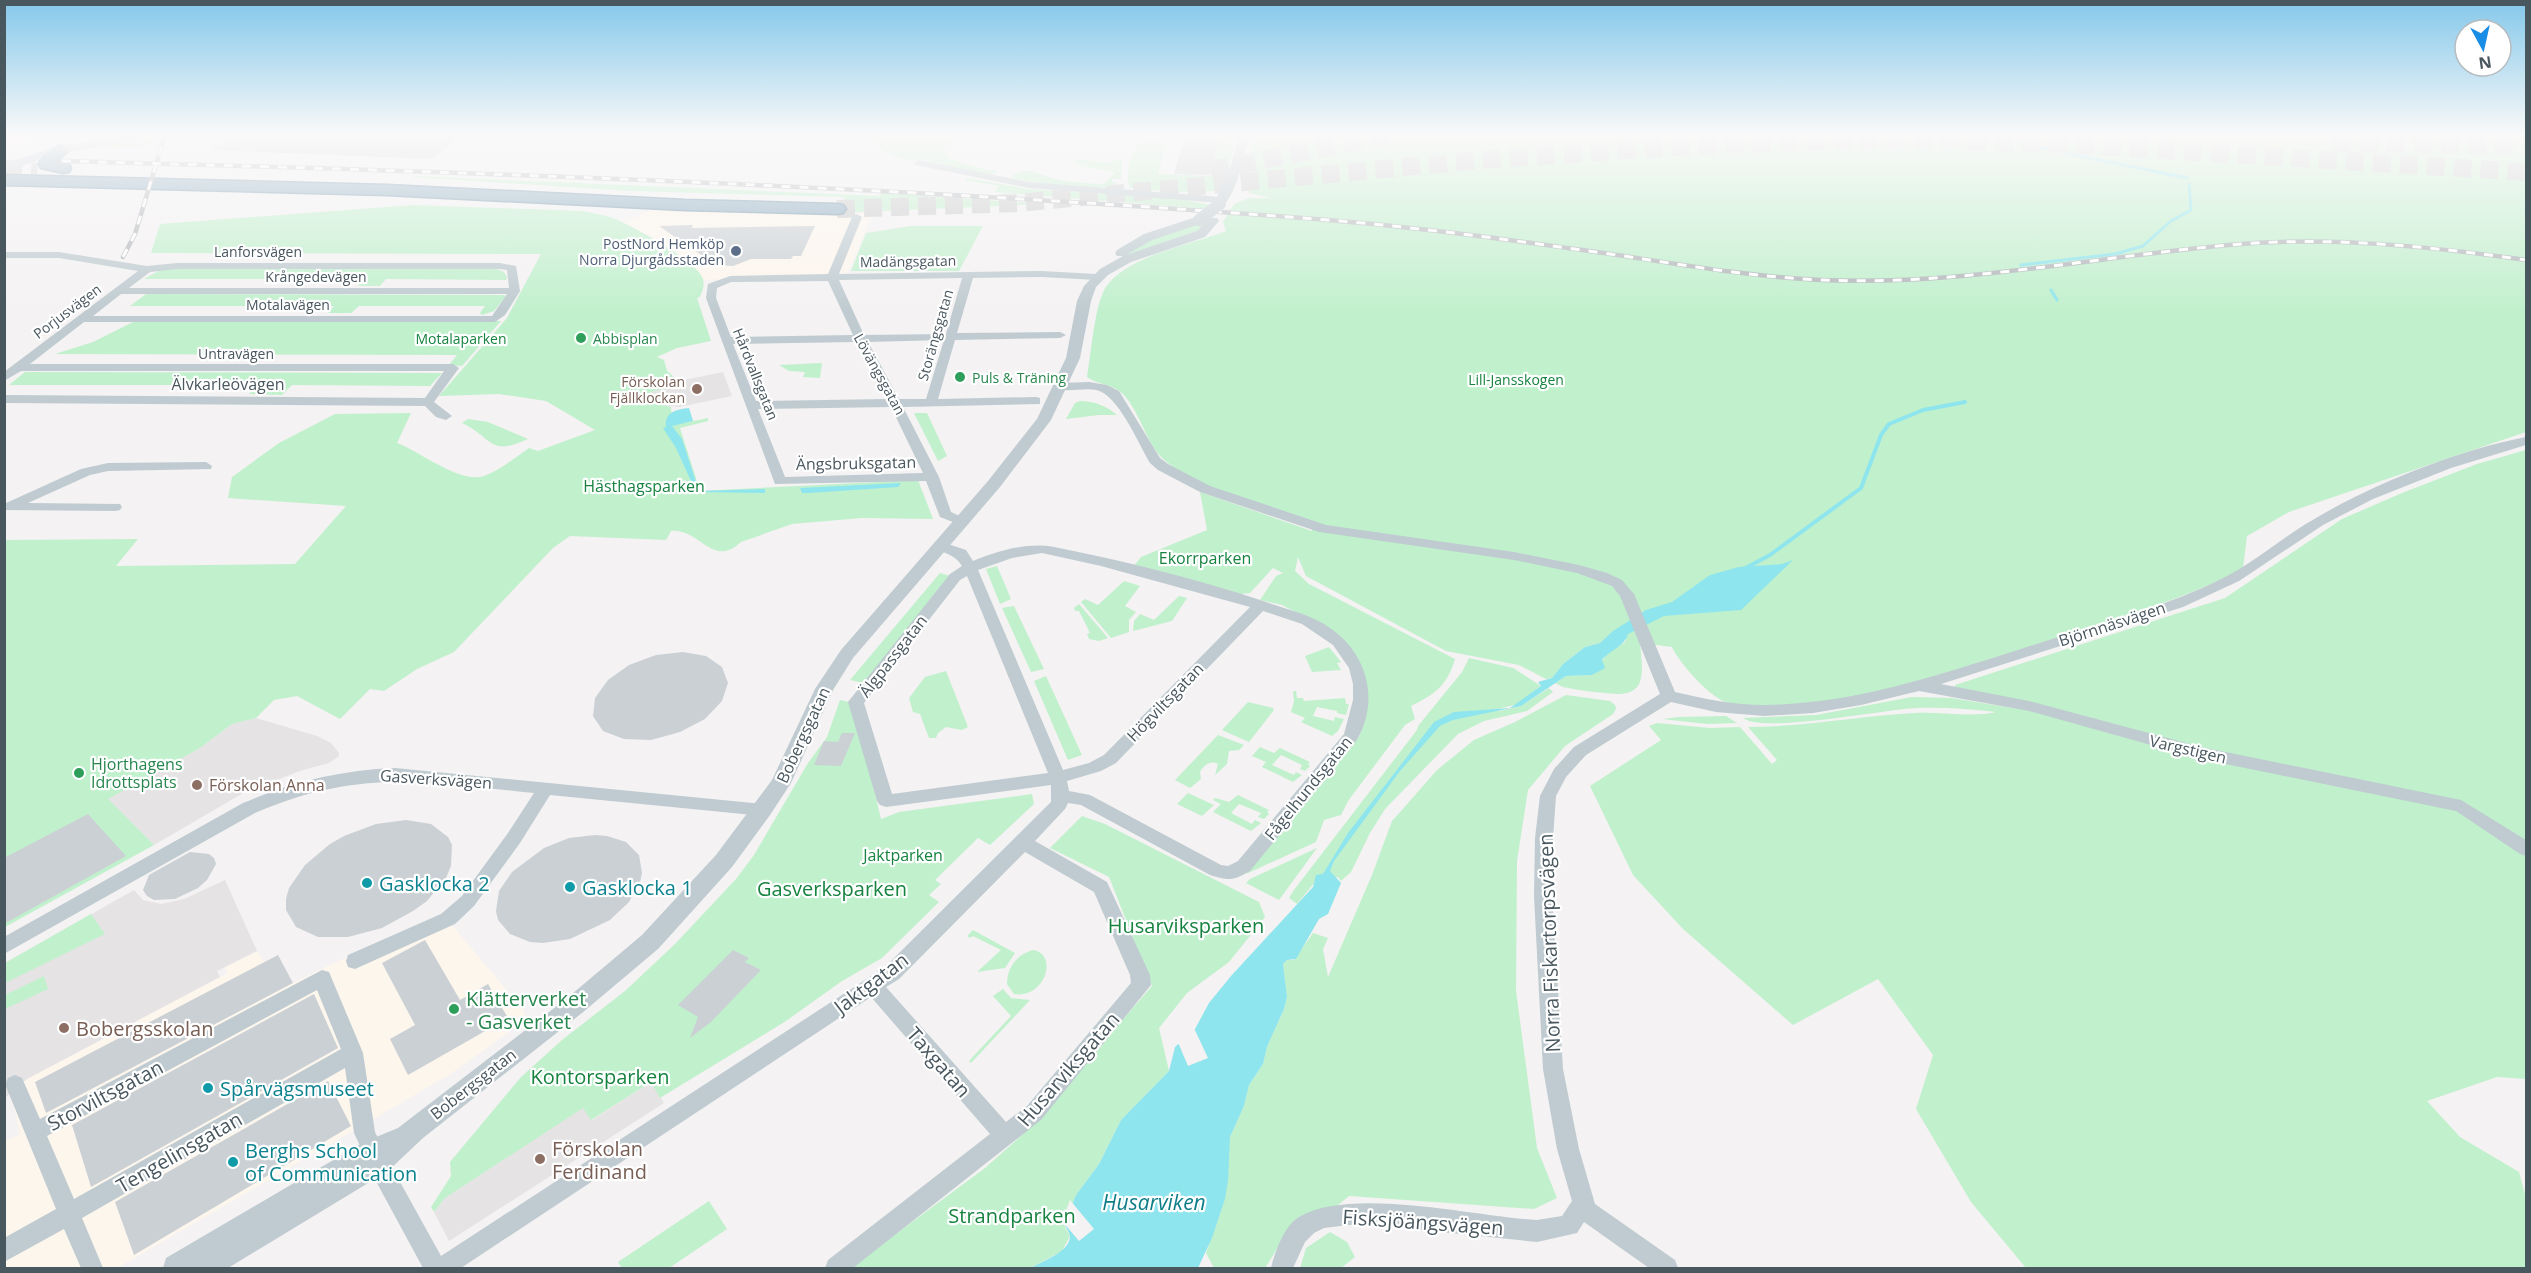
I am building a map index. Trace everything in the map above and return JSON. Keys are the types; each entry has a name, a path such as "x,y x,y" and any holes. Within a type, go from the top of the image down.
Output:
{"highway":[{"path":"595,194 838,205"}],"street":[{"path":"1135,194 1220,202"},
{"path":"1101,275 1136,255 1201,234 1221,209 1220,202 1224,194"},
{"name":"Bobergsgatan","path":"203,1269 414,1130 574,1006 650,942 724,861 763,810 781,783 821,696 847,654 942,546 1034,433 1061,387 1073,358 1087,291 1115,257 1133,244 1199,220 1220,202"},
{"path":"831,277 857,218"},
{"name":"Lanforsvägen","path":"4,255 59,255 147,269 177,266 512,268 516,281 515,291"},
{"name":"Porjusvägen","path":"4,378 147,269"},
{"name":"Madängsgatan","path":"720,282 729,279 831,277 1101,275"},
{"name":"Storängsgatan","path":"931,402 968,276"},
{"name":"Lövängsgatan","path":"831,277 860,337 898,403 932,477 945,514 963,521"},
{"name":"Hårdvallsgatan","path":"720,282 712,286 711,298 780,481"},
{"name":"Krångedevägen","path":"117,291 515,291"},
{"name":"Motalavägen","path":"81,319 495,319 515,291"},
{"path":"726,341 1060,335"},
{"name":"Untravägen","path":"18,367 453,368 428,402"},
{"path":"1061,387 1105,399 1122,407 1155,460 1163,467 1205,489 1324,529 1514,556 1602,576 1617,583 1627,594 1636,613 1669,696"},
{"name":"Älvkarleövägen","path":"4,399 428,402"},
{"path":"752,405 1036,401"},
{"path":"428,402 440,414 446,416"},
{"name":"Björnnäsvägen","path":"1669,696 1691,704 1729,710 1795,710 1864,699 1917,686 2194,597 2243,573 2315,524 2358,500 2410,479 2526,441"},
{"path":"6,507 86,472 108,467 206,465"},
{"name":"Ängsbruksgatan","path":"780,481 932,477"},
{"path":"6,507 115,507"},
{"path":"942,546 961,553 970,567 1058,778 1061,796"},
{"name":"Fågelhundsgatan","path":"970,567 1031,550 1045,549 1190,585 1305,620 1337,641 1349,654 1359,672 1363,701 1360,718 1352,736 1244,866 1230,874 1216,870 1084,799 1061,796"},
{"name":"Älgpassgatan","path":"970,567 956,577 856,702 886,801 1058,778"},
{"name":"Högviltsgatan","path":"1058,778 1095,767 1110,759 1260,605"},
{"name":"Vargstigen","path":"1917,686 2029,706 2201,753 2461,806 2526,849"},
{"name":"Norra Fiskartorpsvägen","path":"1581,1207 1584,1203 1568,1149 1553,1069 1543,896 1544,838 1548,796 1560,773 1580,751 1669,696"},
{"name":"Gasverksvägen","path":"4,946 249,808 278,795 339,778 392,773 763,810"},
{"path":"355,961 448,919 468,901 514,838 546,788"},
{"name":"Jaktgatan","path":"442,1269 892,973 1052,814 1059,805 1061,796"},
{"name":"Husarviksgatan","path":"836,1269 1034,1113 1141,985 1140,975 1101,887 1023,843"},
{"name":"Storviltsgatan","path":"35,1132 322,978 354,1053 365,1133 435,1269"},
{"name":"Taxgatan","path":"873,986 1006,1137"},
{"name":"Tengelinsgatan","path":"4,1251 354,1053"},
{"path":"15,1084 92,1269"},
{"name":"Bobergsgatan","path":"176,1269 376,1156"},
{"path":"1581,1207 1667,1269"},
{"name":"Fisksjöängsvägen","path":"1282,1269 1289,1248 1301,1231 1308,1224 1330,1216 1362,1214 1538,1231 1569,1225 1581,1207"}],"shaded area":[{"path":"656,208 872,215 848,273 704,280 682,257 622,223"},
{"name":"Förskolan Fjällklockan","path":"723,372 732,396 679,407 657,405 652,401 650,392 673,387 679,381"},
{"name":"Förskolan Anna","path":"256,718 317,736 331,743 339,756 329,763 303,770 245,792 154,845 107,799 200,748 232,724"},
{"name":"Bobergsskolan","path":"225,880 257,951 217,971 220,977 27,1079 5,1098 5,963 134,890 143,900 161,904 184,899"},
{"path":"446,918 525,1012 523,1022 449,1075 117,1268 5,1268 5,1142 20,1134 11,1093 27,1079 227,973 225,967 257,951 264,962 278,955 293,983 359,951"},
{"name":"Förskolan Ferdinand","path":"651,1082 664,1103 449,1241 434,1212 445,1198 583,1107 592,1120"}],"green space":[{"path":"752,194 903,194 1044,204 837,213 845,197"},
{"path":"1025,194 1111,194 1181,199 1210,205 1208,209"},
{"path":"1255,194 2526,194 2526,432 2289,512 2247,536 2243,568 2188,594 1938,675 1879,691 1818,703 1758,706 1729,703 1705,688 1681,662 1672,647 1640,643 1642,674 1636,688 1629,692 1605,693 1563,687 1555,683 1566,676 1592,675 1607,654 1625,642 1629,621 1600,643 1585,647 1563,664 1552,678 1546,679 1519,665 1446,651 1306,576 1298,557 1295,571 1309,584 1455,659 1444,683 1411,706 1415,719 1405,725 1348,801 1341,815 1324,820 1316,842 1246,874 1359,737 1368,700 1326,628 1282,605 1260,600 1276,576 1283,573 1273,568 1250,593 1240,594 1134,566 1141,557 1207,530 1200,492 1312,531 1313,522 1218,490 1183,473 1168,463 1154,448 1135,411 1123,394 1115,388 1087,377 1097,313 1102,295 1110,282 1122,271 1156,254 1226,231 1223,222 1234,204 1249,198 1271,198"},
{"name":"Hästhagsparken","path":"413,205 582,211 603,215 661,243 698,271 704,284 700,297 697,298 711,341 677,348 657,357 664,360 667,371 679,381 673,387 650,392 654,403 671,407 672,419 679,424 708,418 708,421 680,428 700,491 918,480 933,519 862,518 792,524 722,551 706,546 690,535 671,531 666,540 570,536 553,548 454,652 417,669 384,691 370,689 340,719 297,696 274,700 256,718 232,724 200,748 108,799 154,845 5,927 5,540 138,539 116,566 295,564 346,506 228,498 232,477 279,443 335,414 411,413 397,443 440,466 474,477 496,471 529,448 538,451 595,430 546,401 499,394 439,396 507,318 541,254 151,253 160,224"},
{"path":"1203,220 1212,227 1121,258 1138,245"},
{"path":"911,226 983,226 959,271 851,271 866,233"},
{"path":"162,269 497,269 504,272 507,277 506,280 386,279 380,286 358,286 363,279 144,279"},
{"path":"146,294 506,296 494,311 482,315 480,313 485,306 359,306 351,313 328,313 334,306 130,306"},
{"name":"Motalaparken","path":"501,321 462,366 449,365 457,355 55,354 93,342 133,322"},
{"path":"822,363 820,378 803,377 805,372 789,371 779,365"},
{"path":"25,372 442,373 430,386 292,385 282,395 249,394 257,385 9,385"},
{"path":"1080,401 1100,405 1117,415 1066,419 1075,403"},
{"path":"914,413 927,413 947,456 938,461"},
{"path":"468,419 488,422 528,439 515,444 498,446 462,423"},
{"path":"2526,450 2526,1079 2497,1077 2427,1101 2460,1137 2519,1172 2526,1198 2526,1268 2026,1268 1971,1202 1916,1109 1933,1055 1878,979 1793,1025 1683,929 1633,875 1590,786 1661,740 1649,726 1657,723 1710,728 1740,727 1772,764 1777,760 1748,727 1914,713 1986,714 1996,712 1957,708 1918,708 1799,722 1755,722 1743,718 1816,715 1912,697 1952,698 2018,709 1955,688 1955,685 2225,598 2342,519 2477,464"},
{"path":"997,566 1011,599 1000,604 986,569"},
{"path":"940,573 950,576 864,683 850,680"},
{"path":"1124,581 1140,586 1125,606 1136,612 1129,620 1129,632 1111,638 1081,602 1085,599 1098,605"},
{"path":"1179,596 1187,598 1172,621 1133,631 1134,621 1140,614 1154,620"},
{"path":"1079,604 1108,638 1099,641 1089,639 1087,634 1090,633 1079,611 1075,611 1074,608"},
{"path":"1014,606 1044,669 1031,672 1002,608"},
{"path":"1329,647 1341,662 1337,663 1341,670 1312,672 1305,656"},
{"path":"1469,658 1513,668 1541,686 1518,704 1498,709 1499,711 1521,706 1549,688 1553,692 1527,711 1484,721 1458,734 1385,809 1370,833 1351,872 1341,881 1338,877 1315,882 1297,904 1289,898 1294,890 1418,726 1462,672"},
{"path":"946,671 968,727 962,730 946,727 938,733 936,738 929,738 920,714 913,712 909,698 925,677"},
{"path":"1046,676 1082,755 1068,760 1034,681"},
{"path":"1293,691 1296,691 1297,698 1303,698 1304,701 1345,698 1346,704 1349,704 1346,715 1317,707 1313,716 1334,721 1335,717 1344,719 1338,731 1332,736 1301,722 1305,718 1291,712 1294,701"},
{"path":"1566,695 1610,701 1616,709 1613,714 1565,746 1528,790 1517,861 1516,991 1537,1148 1557,1198 1534,1209 1349,1196 1337,1206 1296,1219 1265,1268 1214,1268 1206,1253 1222,1208 1230,1137 1244,1106 1249,1085 1263,1064 1267,1047 1284,1009 1287,997 1283,964 1287,960 1294,960 1313,933 1328,938 1323,949 1328,977 1372,875 1392,821 1437,770 1474,740 1515,722"},
{"name":"Gasverksparken","path":"840,700 854,706 881,819 899,812 1032,794 1034,804 990,845 978,838 935,880 941,884 929,895 939,902 882,958 842,981 786,1021 660,1098 651,1082 591,1120 583,1108 445,1198 434,1212 431,1207 451,1176 450,1162 521,1077 562,1040 625,991 675,944 736,879 754,855 808,763 827,737"},
{"path":"1248,702 1274,710 1249,742 1222,730"},
{"path":"1726,716 1737,723 1707,724 1662,719 1679,717"},
{"path":"1218,735 1244,745 1239,750 1229,751 1227,764 1215,775 1218,764 1206,765 1200,772 1201,779 1190,788 1175,780"},
{"path":"1260,747 1274,753 1280,748 1310,762 1308,764 1310,766 1305,771 1300,769 1302,765 1281,755 1272,765 1294,775 1296,772 1302,775 1293,782 1262,767 1266,762 1252,756"},
{"path":"1188,793 1214,805 1202,816 1177,804"},
{"path":"1238,795 1269,810 1267,812 1269,814 1264,819 1258,817 1261,813 1239,804 1231,813 1252,824 1255,820 1261,823 1251,831 1213,812 1221,804 1213,800 1215,798 1229,802"},
{"name":"Strandparken","path":"1082,816 1105,824 1259,902 1265,917 1229,962 1187,993 1159,1028 1169,1071 1121,1120 1099,1164 1076,1195 1065,1227 1070,1236 1062,1251 1031,1268 850,1268 985,1168 1020,1137 1152,986 1109,877 1050,848"},
{"path":"1317,848 1279,900 1246,883 1250,879"},
{"path":"91,914 105,934 5,983 5,963"},
{"path":"973,930 1015,953 1005,968 977,972 1001,950 973,936 970,938 967,936"},
{"path":"1033,950 1041,953 1045,959 1047,967 1045,975 1034,990 1025,994 1014,994 1007,984 1011,967 1018,958"},
{"path":"44,976 48,989 5,1009 5,995"},
{"path":"1003,989 1011,998 1030,1000 971,1063 969,1061 1011,1016 993,996"},
{"path":"709,1201 727,1229 669,1268 622,1268 618,1262"},
{"path":"1330,1232 1347,1242 1355,1257 1341,1268 1300,1268 1306,1248"}],"water":[{"path":"689,408 693,421 672,426 682,439 699,491 765,489 765,493 696,492 676,448 663,428 666,427 667,418 672,412"},
{"path":"901,483 898,487 808,493 802,493 800,488"},
{"name":"Husarviken","path":"1793,560 1741,610 1664,616 1628,634 1620,645 1602,660 1605,668 1592,675 1566,676 1521,706 1453,720 1440,726 1400,771 1334,861 1330,871 1341,883 1328,914 1319,919 1296,959 1287,960 1283,964 1287,997 1284,1009 1267,1047 1263,1064 1249,1085 1244,1106 1230,1137 1225,1199 1212,1238 1198,1268 1031,1268 1055,1256 1069,1242 1070,1235 1065,1222 1076,1195 1099,1164 1121,1120 1169,1071 1175,1047 1195,1029 1209,1003 1231,976 1313,887 1316,875 1323,874 1348,833 1434,722 1454,712 1510,708 1541,686 1538,682 1552,678 1563,664 1585,647 1600,643 1613,631 1646,610 1672,602 1710,575 1739,567 1782,564"}],"pier":[{"path":"1194,1028 1208,1058 1188,1066 1177,1040"},
{"path":"1070,1200 1094,1229 1079,1241 1062,1221"}],"building":[{"path":"693,225 692,228 815,226 801,256 793,256 791,259 751,259 733,266 716,265 659,226"},
{"path":"683,652 706,656 722,667 728,683 722,701 705,719 680,732 651,740 624,739 603,731 593,716 595,698 608,680 629,665 656,655"},
{"path":"842,733 855,733 841,766 814,765 824,741 838,742"},
{"path":"88,814 126,856 4,924 4,858"},
{"name":"Gasklocka 2","path":"406,820 431,824 448,837 452,845 451,866 446,878 427,901 382,928 348,937 318,937 296,927 286,910 286,899 289,888 305,865 330,844 344,836 376,824"},
{"name":"Gasklocka 1","path":"595,835 626,842 639,855 642,873 640,882 629,902 610,920 570,939 543,943 530,942 510,934 498,920 496,911 499,891 512,872 544,848 569,838"},
{"path":"190,852 209,854 214,858 216,864 207,880 198,888 175,899 154,900 147,896 143,890 149,875"},
{"name":"Klätterverket - Gasverket","path":"425,940 460,1000 488,984 508,1018 408,1075 390,1039 415,1025 382,963"},
{"path":"733,950 749,958 745,962 761,970 711,1022 690,1038 698,1017 678,1005"},
{"path":"278,955 293,983 46,1113 35,1082"},
{"name":"Spårvägsmuseet","path":"314,994 338,1048 91,1187 72,1125"},
{"name":"Berghs School of Communication","path":"328,1081 351,1126 134,1255 115,1202"}],"waterway":[{"path":"2144,245 2171,221 2191,210 2190,194"},
{"path":"2021,265 2115,254 2143,246"},
{"path":"2051,290 2057,300"},
{"path":"1742,570 1770,555 1861,488 1881,435 1889,424 1923,410 1965,402"}],"tunnel":[{"path":"837,209 1017,203 1110,194"}],"railway":[{"path":"123,257 135,234 147,194"},
{"path":"940,194 1170,208 1402,227 1722,271 1821,280 1873,281 1975,275 2178,250 2266,242 2378,244 2452,250 2526,260"}],"place":[{"name":"PostNord Hemköp Norra Djurgådsstaden","path":"736,251"},
{"name":"Abbisplan","path":"581,338"},
{"name":"Puls & Träning","path":"960,377"},
{"name":"Förskolan Fjällklockan","path":"697,389"},
{"name":"Hjorthagens Idrottsplats","path":"79,773"},
{"name":"Förskolan Anna","path":"197,785"},
{"name":"Gasklocka 2","path":"367,883"},
{"name":"Gasklocka 1","path":"570,887"},
{"name":"Klätterverket - Gasverket","path":"454,1009"},
{"name":"Bobergsskolan","path":"64,1028"},
{"name":"Spårvägsmuseet","path":"208,1088"},
{"name":"Förskolan Ferdinand","path":"540,1159"},
{"name":"Berghs School of Communication","path":"233,1162"}],"park label":[{"name":"Lill-Jansskogen","path":"1516,379"},
{"name":"Ekorrparken","path":"1205,558"},
{"name":"Jaktparken","path":"903,855"},
{"name":"Husarviksparken","path":"1186,925"},
{"name":"Kontorsparken","path":"600,1076"}]}
